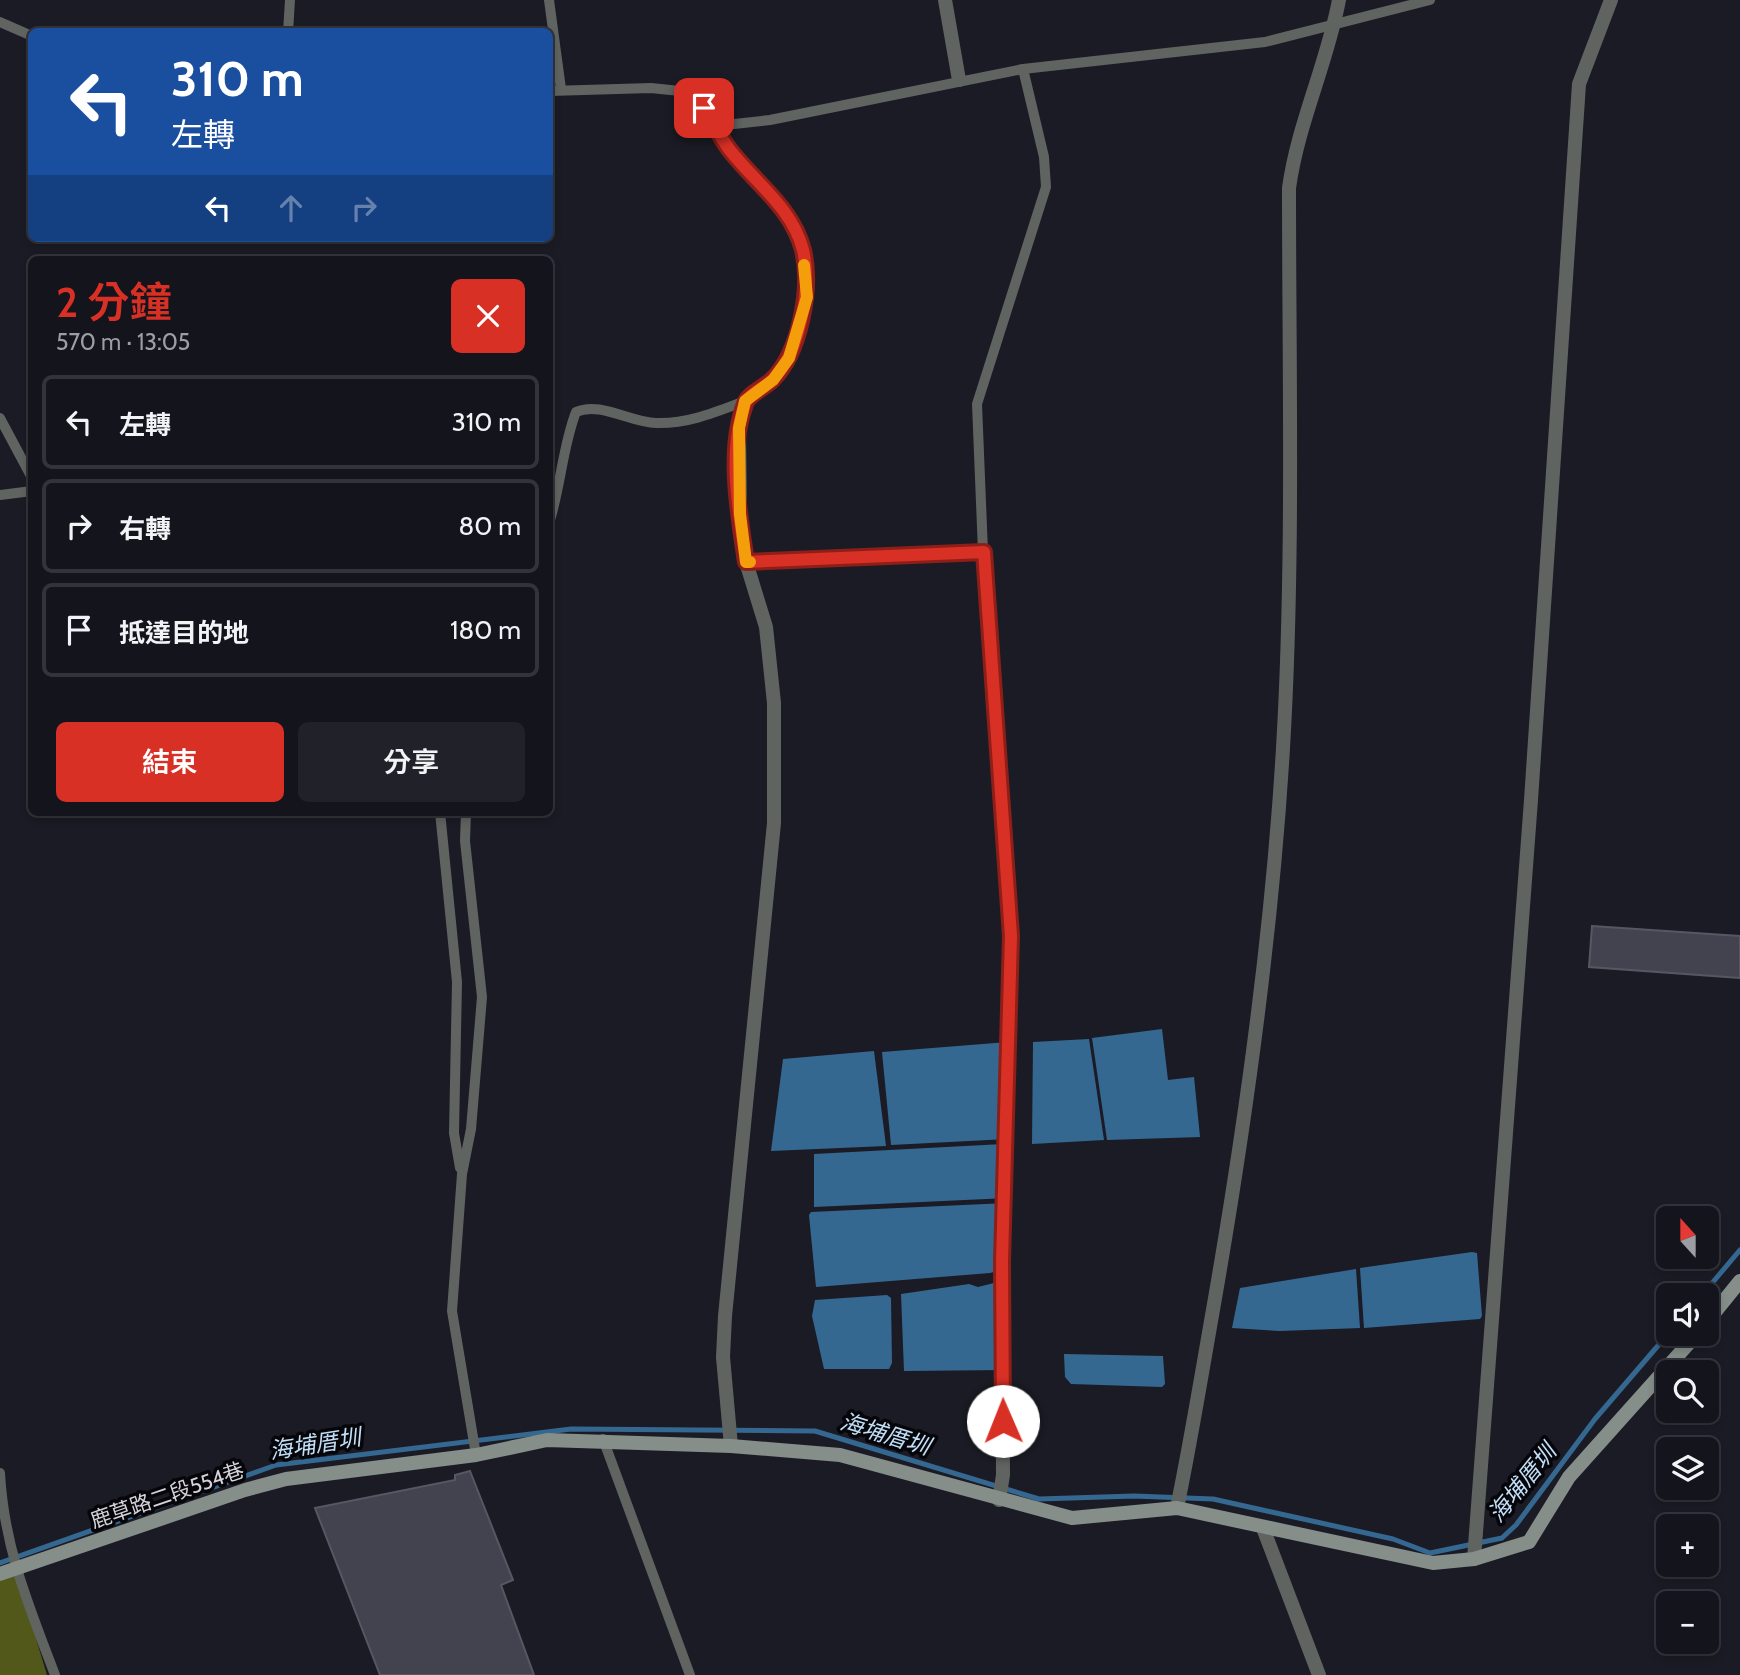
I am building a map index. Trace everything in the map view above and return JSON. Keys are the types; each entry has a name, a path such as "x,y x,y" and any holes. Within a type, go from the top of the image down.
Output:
{"street":[{"path":"946,0 959,80"},
{"path":"1178,1508 1230,1211 1259,1006 1283,747 1289,521 1289,188 1295,147 1339,0"},
{"path":"1474,1559 1531,800 1579,84 1611,0"},
{"path":"731,1446 723,1357 725,1316 774,823 774,703 766,627 746,562 737,463 739,428 745,401 773,380 789,358 807,297 803,250 783,208 756,178"},
{"path":"984,552 1011,936 1002,1261 1003,1475 999,1500"},
{"path":"1719,1307 1740,1281"},
{"name":"鹿草路二段554巷","path":"0,1574 244,1490 286,1479 476,1455 547,1440 731,1446 840,1455 1072,1518 1178,1508 1433,1563 1474,1559 1529,1542 1569,1477 1686,1346"},
{"path":"1263,1528 1319,1675"}],"lane":[{"path":"288,28 290,0"},
{"path":"549,0 551,28"},
{"path":"716,126 770,120 1023,69 1265,42 1430,0"},
{"path":"0,22 28,34"},
{"path":"553,60 555,90 651,88 680,91 704,108 729,148 756,178"},
{"path":"746,562 984,552 976,404 1046,187 1044,158 1023,69"},
{"path":"553,510 576,412 594,410 654,424 693,420 745,401"},
{"path":"0,418 28,470"},
{"path":"0,495 28,492"},
{"path":"440,816 457,982 454,1133 461,1174"},
{"path":"466,816 465,841 482,997 471,1129 461,1174 452,1311 476,1455"},
{"path":"603,1440 690,1675"},
{"path":"0,1473 1,1500 15,1569 55,1675"}],"green space":[{"path":"15,1569 47,1675 0,1675 0,1573"}],"water":[{"path":"1162,1029 1168,1080 1194,1077 1200,1137 1107,1140 1092,1038"},
{"path":"1089,1039 1104,1140 1032,1144 1033,1042"},
{"path":"1008,1042 1008,1139 891,1145 882,1052"},
{"path":"874,1051 886,1146 771,1151 783,1059"},
{"path":"1003,1144 1008,1198 814,1207 814,1154"},
{"path":"1007,1203 1008,1268 990,1273 816,1287 809,1215 811,1212"},
{"path":"1477,1253 1482,1316 1480,1319 1364,1328 1360,1268"},
{"path":"1356,1269 1360,1328 1280,1331 1232,1328 1240,1288"},
{"path":"1006,1280 1005,1370 904,1371 901,1294 969,1284 978,1287"},
{"path":"887,1295 891,1298 892,1363 889,1369 824,1369 812,1316 815,1300"},
{"path":"1064,1354 1163,1356 1165,1384 1162,1387 1071,1384 1065,1377"}],"building":[{"path":"1592,926 1740,936 1740,978 1589,967"},
{"path":"470,1471 513,1580 501,1585 534,1675 380,1675 315,1508 455,1480 455,1475"}],"waterway":[{"name":"海埔厝圳","path":"1712,1283 1740,1250"},
{"name":"海埔厝圳","path":"0,1563 276,1465 571,1429 815,1431 1039,1499 1134,1496 1213,1499 1393,1539 1430,1553 1502,1538 1516,1525 1595,1419 1658,1346"}],"slow traffic":[{"path":"750,562 746,562 740,514 737,463 739,428 745,401 773,380 789,358 807,297 804,265"}],"route":[{"path":"704,108 729,148 783,208 803,250 807,297 789,358 773,380 745,401 739,428 737,463 746,562 984,552 1011,936 1002,1261 1003,1421"}]}
